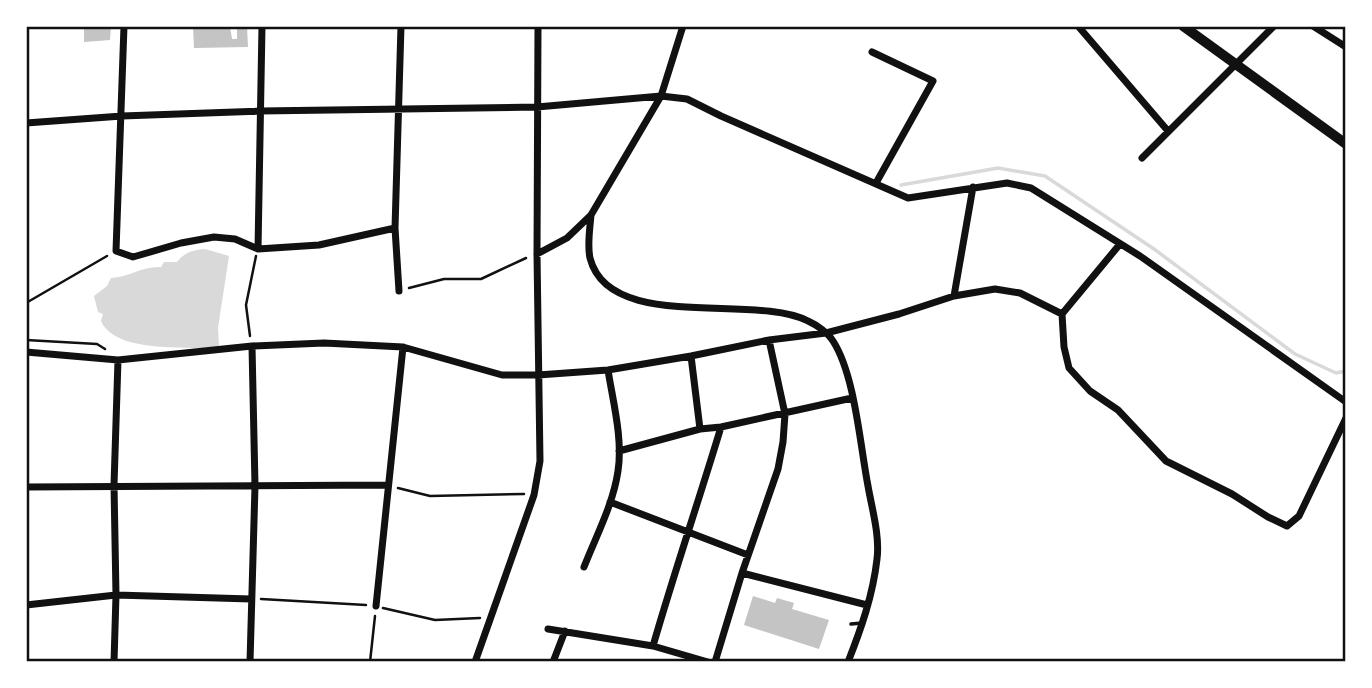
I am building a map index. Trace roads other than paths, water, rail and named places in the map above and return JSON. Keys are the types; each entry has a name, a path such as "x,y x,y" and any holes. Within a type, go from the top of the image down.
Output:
{"street":[{"path":"124,26 116,251 133,257 214,237 235,239 258,248 319,246 395,228"},
{"path":"258,248 262,26"},
{"path":"399,291 395,228 401,26"},
{"path":"475,662 534,495 540,461 538,26"},
{"path":"537,254 567,238 591,215 661,96 683,26"},
{"path":"1078,26 1168,131"},
{"path":"1184,26 1346,144"},
{"path":"1142,158 1274,26"},
{"path":"1313,26 1346,47"},
{"path":"872,52 933,80 876,183"},
{"path":"26,123 260,111 537,107 661,96 687,99 908,198 1007,183 1031,188 1140,256 1346,402"},
{"path":"954,296 973,187"},
{"path":"591,215 589,256 599,279 614,290 670,306 784,313 807,320 833,341 845,368 852,398 874,522 877,558 864,623 848,662"},
{"path":"1120,244 1062,314 1064,348 1069,368 1090,391 1118,410 1167,461 1233,494 1287,526 1299,516 1346,418"},
{"path":"26,352 118,360 252,346 324,343 402,347 502,375 538,375 608,370 769,340 826,333 954,296 995,289 1020,293 1062,314"},
{"path":"715,662 778,469 785,414 769,340"},
{"path":"250,662 255,486 252,346"},
{"path":"376,606 402,347"},
{"path":"691,356 700,429"},
{"path":"114,662 114,485 118,360"},
{"path":"584,568 610,502 618,471 619,451 608,370"},
{"path":"619,451 700,429 722,427 852,398"},
{"path":"653,646 722,427"},
{"path":"26,487 387,485"},
{"path":"610,502 748,555"},
{"path":"742,573 867,605"},
{"path":"26,605 116,595 251,598"},
{"path":"548,629 653,646 708,662"},
{"path":"553,662 565,631"}],"lane":[{"path":"851,624 864,623"}],"waterway":[{"path":"901,185 998,168 1045,176 1154,249 1295,354 1336,373 1346,371"}]}
